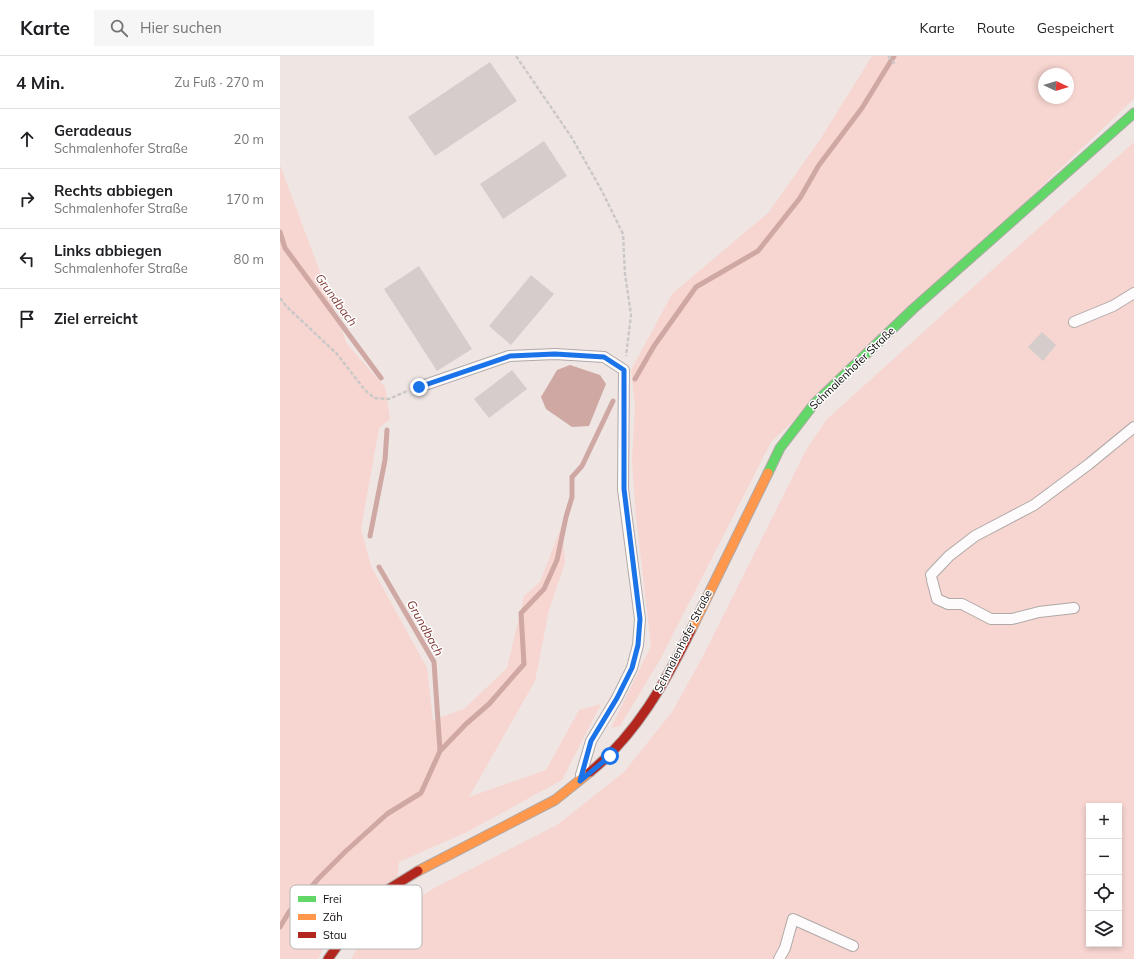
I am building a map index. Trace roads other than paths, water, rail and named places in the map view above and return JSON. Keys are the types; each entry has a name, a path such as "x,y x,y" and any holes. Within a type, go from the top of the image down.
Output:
{"main road":[{"name":"Schmalenhofer Straße","path":"395,885 416,872 555,800 610,756 637,724 674,664 780,448 814,404 913,309 1134,113"},
{"name":"Schmalenhofer Straße","path":"328,959 335,949"}],"lane":[{"path":"1074,322 1113,306 1134,293"},
{"path":"419,387 510,356 555,354 604,357 624,370 624,489 640,619 638,645 632,668 617,698 591,741 580,781"},
{"path":"1074,608 1039,612 1012,619 991,619 962,604 948,604 938,599 931,577 949,556 975,536 1034,505 1089,464 1134,427"},
{"path":"779,959 785,948 793,919 853,946"}],"waterway":[{"path":"635,379 654,346 696,287 758,251 800,198 819,165 862,108 894,56"},
{"name":"Grundbach","path":"280,232 285,248 381,378"},
{"path":"313,885 346,851 387,814 421,793 440,751 466,724 489,704 524,664 521,613 544,589 557,560 566,517 572,497 572,477 582,466 613,401"},
{"name":"Grundbach","path":"370,536 385,460 387,430"},
{"name":"Grundbach","path":"379,567 434,662 440,751"},
{"path":"280,927 290,911"}]}
